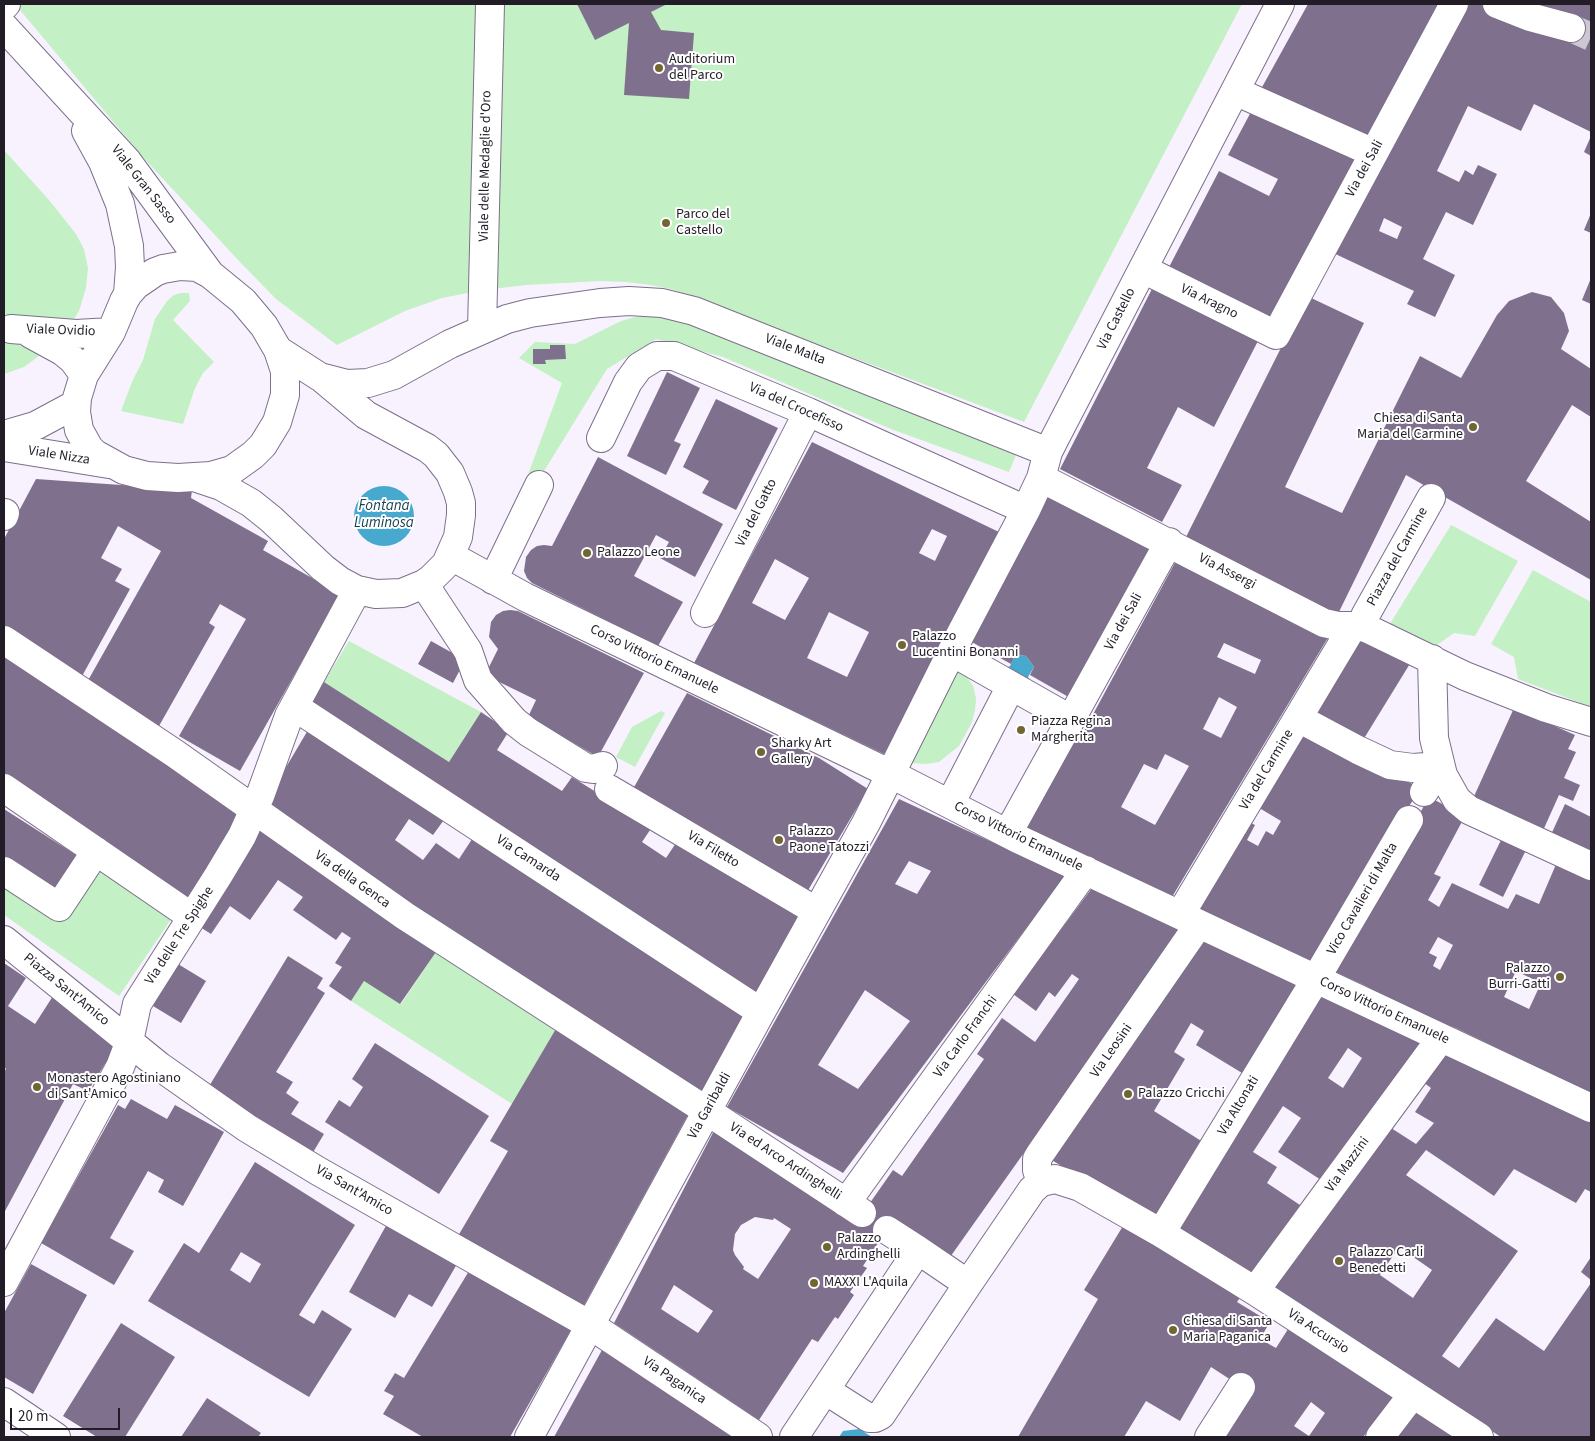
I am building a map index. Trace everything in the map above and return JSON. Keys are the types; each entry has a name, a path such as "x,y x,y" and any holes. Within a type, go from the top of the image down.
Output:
{"street":[{"name":"Viale delle Medaglie d'Oro","path":"482,329 490,4"},
{"name":"Via Castello","path":"956,644 1026,510 1041,478 1048,452 1280,4"},
{"name":"Via dei Sali","path":"1276,335 1454,4"},
{"path":"1497,4 1530,17 1571,28"},
{"name":"Viale Gran Sasso","path":"4,27 127,160 210,274"},
{"path":"1235,91 1374,153"},
{"name":"Viale Gran Sasso","path":"71,101 103,162 120,204 129,246 130,280 128,294"},
{"path":"172,267 197,267 210,274 243,301 264,326 278,350 285,371 285,395 282,408 271,433 253,455 232,470 211,476 147,476 113,465 95,454 79,430 76,404 84,375 111,332 124,300 141,280 155,272 172,267"},
{"name":"Via Aragno","path":"1143,269 1276,335"},
{"name":"Viale Malta","path":"320,377 347,384 380,381 482,329 507,319 530,313 600,303 628,301 662,302 680,306 831,364 1048,452"},
{"name":"Viale Ovidio","path":"7,328 76,334 111,332"},
{"name":"Viale Ovidio","path":"7,328 42,339 62,351 73,360 84,375"},
{"path":"196,477 221,486 250,503 271,519 323,568 340,581 357,590 376,594 402,593 424,584 439,572 450,556 458,537 461,503 455,482 443,464 423,446 366,415 320,377 278,350"},
{"name":"Via del Crocefisso","path":"601,438 633,374 647,361 666,355 682,358 808,412 1026,510"},
{"name":"Viale Nizza","path":"4,435 35,426 76,404"},
{"name":"Via del Gatto","path":"705,613 808,412"},
{"name":"Viale Nizza","path":"4,447 113,465"},
{"name":"Via Assergi","path":"1041,478 1324,623 1338,626 1359,621 1368,629 1465,676 1566,715 1591,722"},
{"path":"493,580 539,485"},
{"name":"Piazza del Carmine","path":"1359,621 1431,498"},
{"name":"Via dei Sali","path":"1075,711 1169,542"},
{"name":"Corso Vittorio Emanuele","path":"450,556 493,580 650,658 891,774 1008,833 1591,1108"},
{"name":"Via Filetto","path":"424,584 468,651 476,677 514,721 546,744 586,768 593,769 816,911"},
{"name":"Via delle Tre Spighe","path":"4,1282 120,1067 125,1056 137,1004 235,848 254,811 281,735 357,590"},
{"name":"Via del Carmine","path":"1190,919 1298,718 1359,621"},
{"name":"Via della Genca","path":"4,640 174,754 404,916 707,1110"},
{"path":"891,774 956,644 1011,686 1075,711 1008,833"},
{"path":"1424,655 1434,738 1440,766 1454,795 1469,810 1591,866"},
{"path":"950,804 1011,686"},
{"name":"Via Camarda","path":"295,706 761,1012"},
{"path":"1298,718 1390,765 1413,768 1440,766"},
{"path":"1424,792 1440,766"},
{"name":"Via Garibaldi","path":"529,1437 866,823 891,774"},
{"path":"4,788 192,917"},
{"name":"Vico Cavalieri di Malta","path":"1316,979 1409,820"},
{"path":"4,871 58,907 96,851"},
{"name":"Via Carlo Franchi","path":"854,1208 1086,870"},
{"name":"Via Leosini","path":"1041,1182 1037,1170 1037,1159 1190,919"},
{"name":"Piazza Sant'Amico","path":"4,940 128,1040"},
{"name":"Via Altonati","path":"1161,1233 1316,979"},
{"name":"Via Mazzini","path":"1255,1291 1441,1038"},
{"name":"Via Sant'Amico","path":"128,1040 159,1066 247,1128 318,1171 590,1325"},
{"name":"Via ed Arco Ardinghelli","path":"707,1110 854,1208"},
{"name":"Via Accursio","path":"1041,1182 1054,1179 1072,1183 1130,1214 1255,1291 1479,1437"},
{"path":"825,1390 869,1418 881,1416 1032,1190 1041,1182"},
{"path":"887,1230 968,1284"},
{"path":"794,1437 918,1250"},
{"name":"Via Paganica","path":"590,1325 758,1437"},
{"path":"1209,1437 1241,1387"},
{"path":"1380,1437 1413,1394"},
{"path":"4,1402 56,1437"}],"green space":[{"name":"Parco del Castello","path":"15,4 1242,4 1024,422 674,290 626,282 601,281 526,285 483,290 442,298 405,311 337,345 276,299 239,261 141,155"},
{"path":"4,150 49,200 76,234 84,249 88,268 86,288 79,311 65,333 24,367 4,374"},
{"path":"189,293 190,301 173,320 214,362 203,373 195,388 183,424 121,411 143,360 155,319 167,301 174,295"},
{"path":"650,315 676,319 844,382 1016,455 1009,472 891,429 723,357 656,339 607,369 536,484 526,480 562,383 519,358 535,342 575,344 621,321","holes":["550,345 565,345 566,359 545,360 545,364 533,364 533,349 550,349"]},
{"path":"1451,525 1518,561 1475,636 1454,633 1434,647 1388,627"},
{"path":"1533,570 1591,602 1591,707 1518,679 1514,657 1491,644"},
{"path":"349,641 481,712 449,762 324,682"},
{"path":"958,667 973,686 976,698 972,722 959,746 939,762 926,764 911,763"},
{"path":"661,711 665,713 635,767 616,757 632,727"},
{"path":"76,855 172,918 119,996 4,915 4,860 53,893"},
{"path":"436,952 557,1027 512,1104 351,1001 364,981 401,1004"}],"water":[{"name":"Fontana Luminosa","path":"378,486 390,486 401,491 409,499 414,510 412,528 401,541 390,546 378,546 367,541 359,533 354,522 354,510 359,499 367,491"},
{"path":"1020,655 1026,656 1034,667 1028,677 1030,680 1027,682 1006,668 1010,666 1014,658"},
{"path":"859,1429 872,1437 839,1437 843,1431"}],"building":[{"name":"Auditorium del Parco","path":"577,4 667,4 651,12 661,30 694,33 689,99 624,95 629,23 595,40"},
{"path":"1308,4 1446,4 1370,138 1261,89"},
{"path":"1461,4 1479,4 1565,41 1575,21 1537,4 1591,4 1591,132 1534,104 1521,131 1468,106 1437,171 1459,182 1465,170 1473,175 1478,165 1497,174 1473,225 1446,212 1423,259 1455,275 1435,317 1407,304 1414,291 1329,251","holes":["1384,218 1402,227 1397,239 1379,231"]},
{"path":"1252,110 1362,160 1272,322 1168,269 1219,171 1269,196 1278,179 1228,155"},
{"path":"1591,136 1591,156 1584,152"},
{"path":"1591,213 1591,233 1584,230"},
{"path":"1591,278 1591,304 1582,300"},
{"path":"1154,285 1259,339 1214,427 1178,407 1147,468 1182,485 1162,522 1060,469"},
{"path":"1532,292 1551,297 1564,313 1569,331 1561,349 1591,369 1591,417 1572,405 1526,481 1591,522 1591,580 1406,475 1336,618 1186,537 1307,296 1364,323 1285,487 1342,513 1420,356 1461,378 1497,315 1509,301"},
{"path":"550,345 565,345 566,359 545,360 546,364 533,364 533,349 550,349"},
{"path":"667,372 700,388 674,441 681,444 666,475 627,456"},
{"path":"716,399 778,428 736,510 702,493 709,481 683,467"},
{"path":"812,442 1001,533 884,754 694,663","holes":["932,529 947,536 935,561 919,553","775,559 809,578 785,620 752,603","829,612 869,632 847,677 807,658"]},
{"name":"Palazzo Leone","path":"598,457 723,524 695,577 660,558 669,542 656,535 634,576 683,602 658,646 532,583 524,571 526,557 531,550 537,546 552,546"},
{"path":"36,479 192,490 191,498 268,541 263,550 340,594 240,771 179,736 246,619 220,604 209,623 215,627 159,726 86,684 161,551 118,526 101,558 122,569 115,581 130,589 81,678 4,627 4,539"},
{"path":"1047,497 1153,550 1072,699 1030,675 1034,667 1026,656 1020,655 1014,658 1011,664 970,641"},
{"path":"1177,559 1329,636 1172,897 1023,827 1077,727 1084,731","holes":["1224,643 1261,660 1255,674 1217,657","1219,697 1237,707 1221,738 1203,729","1165,754 1189,766 1155,825 1121,807 1144,764 1157,770"]},
{"path":"510,610 518,611 644,673 598,757 528,717 536,700 485,675 498,649 489,637 491,622 496,615"},
{"path":"1356,635 1411,662 1360,745 1307,717"},
{"path":"431,641 465,660 453,683 418,664"},
{"path":"4,648 244,815 190,903 4,782"},
{"path":"324,682 449,762 481,712 509,731 497,750 562,791 572,777 652,827 642,842 666,858 678,840 798,916 753,997 307,707"},
{"name":"Palazzo Paone Tatozzi","path":"687,693 819,758 868,789 807,892 633,789"},
{"path":"1514,708 1575,735 1568,749 1576,752 1564,778 1580,785 1573,801 1559,795 1541,835 1471,803"},
{"path":"311,725 446,817 433,835 409,819 395,840 423,860 436,843 459,859 474,836 745,1012 699,1096 263,806"},
{"path":"1302,726 1420,788 1316,963 1195,907 1247,821 1255,825 1247,840 1258,846 1266,831 1273,835 1281,821 1256,806"},
{"path":"1429,797 1465,816 1434,874 1441,877 1428,900 1439,907 1452,883 1508,909 1516,894 1539,904 1557,862 1591,878 1591,1093 1456,1028 1416,1013 1364,985 1331,970","holes":["1438,937 1453,945 1440,970 1433,966 1437,957 1429,953","1516,971 1541,983 1529,1009 1504,997"]},
{"path":"899,799 1065,876 843,1173 727,1107","holes":["909,861 931,871 917,894 895,884","865,990 910,1021 858,1089 818,1065"]},
{"path":"1565,804 1591,817 1591,858 1549,839"},
{"path":"4,809 76,855 53,893 4,860"},
{"path":"258,830 436,952 400,1004 364,981 351,1001 329,986 342,967 335,963 351,938 342,932 336,940 293,910 303,897 278,880 250,920 230,906 211,934 200,927"},
{"path":"1503,836 1527,848 1503,897 1479,885"},
{"path":"1092,888 1184,927 948,1260 882,1237 863,1266 867,1268 850,1292 854,1295 838,1319 835,1317 818,1342 812,1339 759,1420 614,1323 717,1125 858,1220 893,1170 902,1176 984,1059 977,1054 1002,1018 1035,1042 1079,979 1072,974 1055,997 1049,992 1036,1011 1013,994","holes":["755,1217 773,1220 774,1218 791,1229 758,1279 743,1269 744,1267 733,1250 735,1234 741,1225","674,1285 713,1311 698,1333 661,1309"]},
{"name":"Palazzo Cricchi","path":"1202,935 1303,983 1247,1076 1196,1045 1204,1031 1191,1023 1174,1052 1185,1059 1154,1111 1206,1144 1158,1222 1048,1158"},
{"path":"288,956 323,978 317,988 325,993 276,1072 293,1082 286,1093 299,1102 291,1114 324,1134 312,1154 208,1088"},
{"name":"Monastero Agostiniano di Sant'Amico","path":"4,963 26,978 8,1006 35,1024 53,996 118,1043 88,1091 73,1084 4,1213 4,1072 6,1069 4,1067"},
{"path":"178,964 206,981 181,1023 153,1006"},
{"path":"1320,992 1424,1040 1321,1180 1278,1152 1301,1118 1283,1106 1253,1152 1277,1167 1267,1183 1303,1207 1254,1279 1171,1228","holes":["1348,1048 1362,1058 1343,1088 1328,1078"]},
{"path":"557,1027 690,1111 583,1307 458,1236 508,1151 490,1141"},
{"path":"375,1043 489,1116 439,1194 325,1122 339,1100 350,1107 363,1087 352,1079"},
{"path":"1445,1050 1591,1120 1591,1192 1585,1189 1576,1203 1514,1169 1494,1196 1426,1150 1406,1175 1518,1251 1442,1356 1459,1368 1496,1318 1544,1351 1591,1283 1591,1437 1501,1437 1269,1287 1388,1126 1416,1144 1434,1123 1415,1112 1431,1088 1423,1082","holes":["1399,1247 1432,1270 1413,1298 1380,1275"]},
{"path":"131,1099 167,1119 175,1105 224,1132 183,1206 158,1192 164,1180 148,1171 110,1238 134,1251 114,1285 41,1243 118,1105 125,1109"},
{"path":"255,1162 355,1225 299,1315 314,1324 322,1310 352,1329 309,1397 148,1301 184,1243 199,1253","holes":["241,1252 261,1264 250,1283 230,1270"]},
{"name":"Chiesa di Santa Maria Paganica","path":"1126,1221 1244,1292 1237,1302 1270,1322 1260,1339 1276,1348 1290,1326 1398,1396 1363,1437 1218,1437 1248,1391 1211,1367 1180,1421 1146,1401 1124,1437 1018,1437 1098,1299 1084,1290","holes":["1311,1402 1325,1413 1309,1436 1294,1426"]},
{"path":"387,1224 457,1264 432,1307 409,1294 395,1318 349,1292"},
{"path":"1591,1257 1591,1280 1581,1272"},
{"path":"31,1264 87,1295 33,1394 4,1377 4,1313"},
{"path":"469,1271 571,1330 510,1437 423,1437 383,1414 394,1396 384,1391 395,1373 404,1378"},
{"path":"121,1323 175,1357 125,1437 97,1437 63,1416"},
{"path":"602,1350 734,1437 554,1437"},
{"path":"207,1398 261,1433 258,1437 181,1437"},
{"path":"1415,1410 1456,1437 1394,1437"}],"tunnel":[{"path":"1571,28 1591,37"}],"place":[{"name":"Auditorium del Parco","path":"659,68"},
{"name":"Parco del Castello","path":"666,223"},
{"name":"Chiesa di Santa Maria del Carmine","path":"1473,427"},
{"name":"Palazzo Leone","path":"587,553"},
{"name":"Palazzo Lucentini Bonanni","path":"902,645"},
{"name":"Piazza Regina Margherita","path":"1021,730"},
{"name":"Sharky Art Gallery","path":"761,752"},
{"name":"Palazzo Paone Tatozzi","path":"779,840"},
{"name":"Palazzo Burri-Gatti","path":"1560,977"},
{"name":"Monastero Agostiniano di Sant'Amico","path":"37,1087"},
{"name":"Palazzo Cricchi","path":"1128,1094"},
{"name":"Palazzo Ardinghelli","path":"827,1247"},
{"name":"Palazzo Carli Benedetti","path":"1339,1261"},
{"name":"MAXXI L'Aquila","path":"814,1283"},
{"name":"Chiesa di Santa Maria Paganica","path":"1173,1330"}]}
